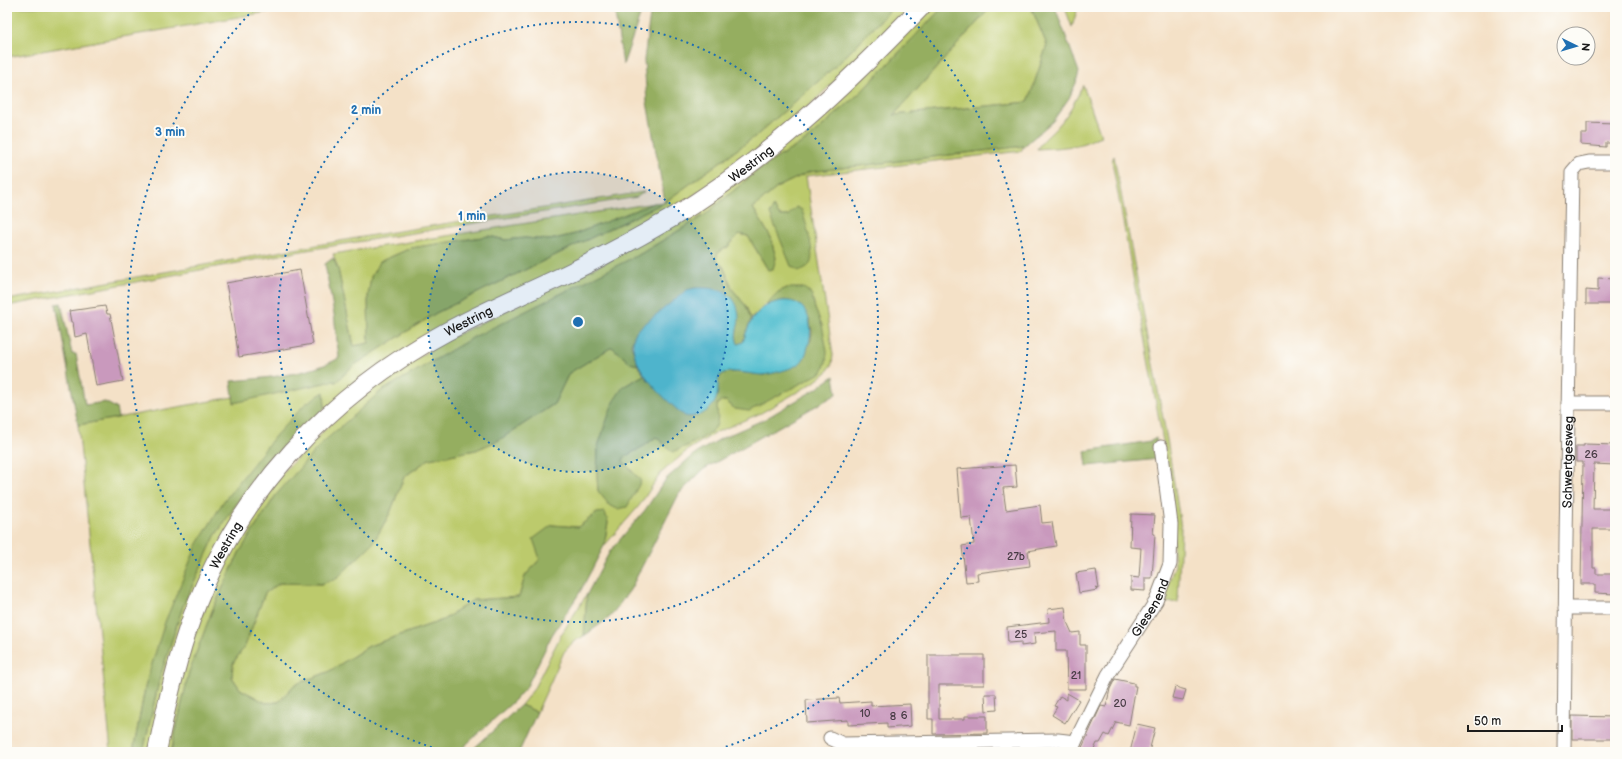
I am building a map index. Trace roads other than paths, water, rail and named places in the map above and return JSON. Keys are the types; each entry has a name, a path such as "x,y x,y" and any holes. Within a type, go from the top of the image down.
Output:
{"main road":[{"name":"Westring","path":"157,752 179,654 211,570 254,498 289,454 317,424 364,384 419,347 466,321 616,249 669,220 722,184 775,145 812,114 867,63 920,7"}],"street":[{"name":"Schwertgesweg","path":"1564,752 1572,172 1579,164 1589,162 1615,162"},
{"path":"1568,403 1615,403"},
{"name":"Giesenend","path":"1073,747 1108,675 1156,601 1170,564 1171,524 1161,447"},
{"path":"1565,608 1615,608"},
{"path":"830,738 843,744 1058,740 1073,747"}],"water":[{"path":"695,288 719,290 731,297 738,310 739,319 736,335 738,344 743,342 754,317 763,308 776,302 787,301 796,303 802,307 810,322 810,340 803,360 793,367 763,375 734,372 724,373 720,377 717,396 713,405 700,415 690,417 685,416 656,389 647,378 634,353 633,341 637,330 687,290"}]}
